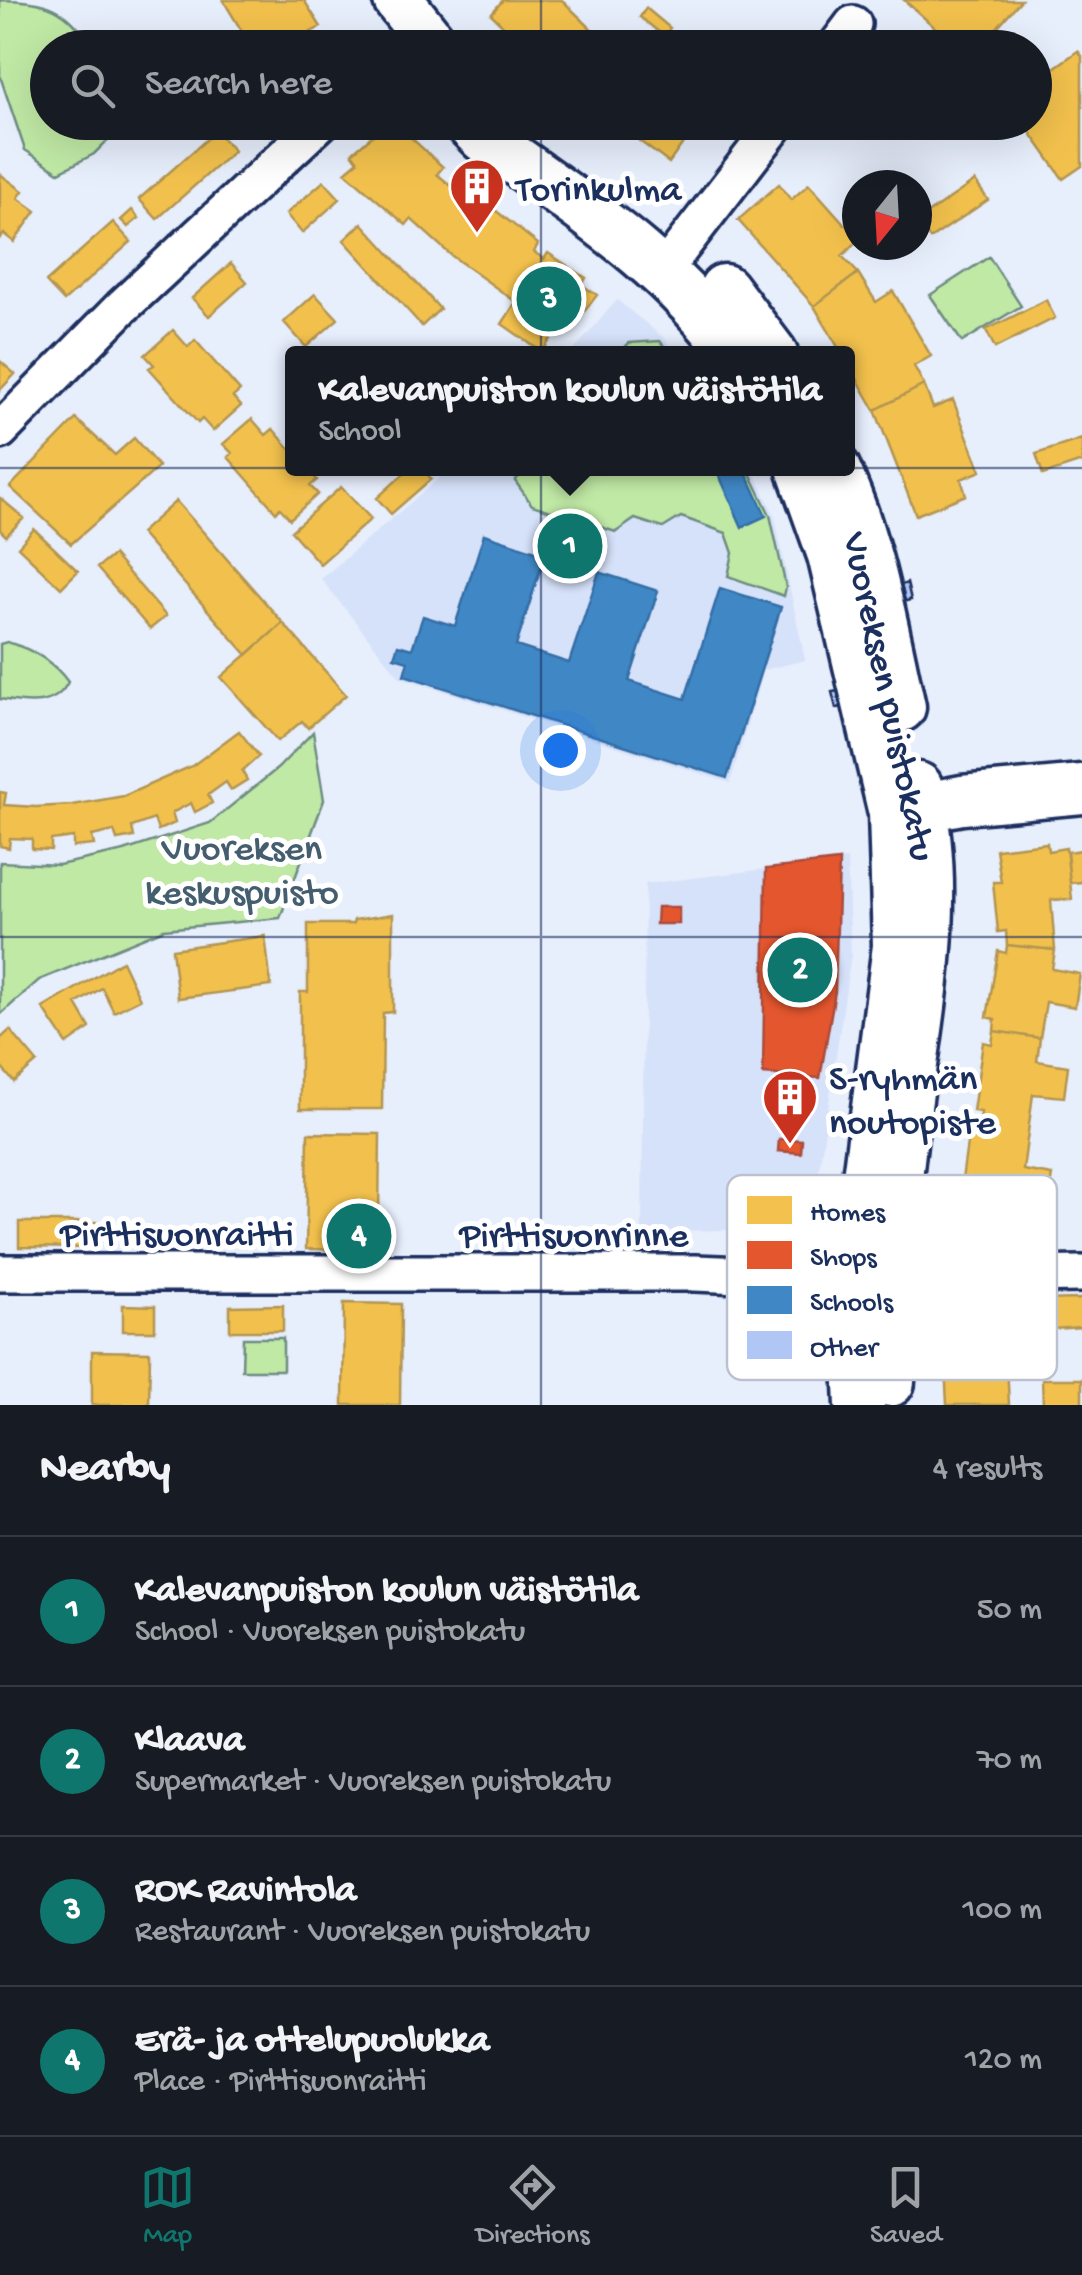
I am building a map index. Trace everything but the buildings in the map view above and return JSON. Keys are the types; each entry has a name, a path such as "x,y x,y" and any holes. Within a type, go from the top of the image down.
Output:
{"main road":[{"path":"362,0 404,30"},
{"path":"495,140 673,258 729,346"},
{"path":"535,140 749,318 768,346"},
{"name":"Vuoreksen puistokatu","path":"804,476 832,555 908,809"},
{"name":"Vuoreksen puistokatu","path":"840,476 877,598 908,809 880,1175"},
{"path":"908,809 1082,788"},
{"name":"Vuoreksen puistokatu","path":"860,1405 862,1380"},
{"name":"Vuoreksen puistokatu","path":"887,1380 891,1405"}],"street":[{"path":"0,431 122,307 303,140"},
{"path":"673,258 764,140"},
{"name":"Pirttisuonraitti","path":"0,1273 414,1275"},
{"name":"Pirttisuonrinne","path":"414,1275 727,1274"},
{"name":"Pirttisuonrinne","path":"1057,1274 1082,1274"}],"shaded area":[{"path":"617,300 670,346 578,346"},
{"path":"442,476 756,476 774,514 805,660 763,670 730,783 400,677 321,579"},
{"path":"847,859 851,955 818,1175 727,1175 727,1230 642,1231 645,884"}],"green space":[{"path":"0,0 54,8 80,30 30,30 30,140 108,140 94,154 59,172 25,150 0,76"},
{"path":"989,257 1021,306 962,342 930,295"},
{"path":"660,341 664,346 626,346"},
{"path":"519,476 751,476 770,515 786,587 784,596 728,576 733,553 726,533 681,517 663,528 635,519 616,532 532,505 515,481"},
{"path":"7,642 33,652 56,668 68,682 62,691 38,702 0,699 0,644"},
{"name":"Vuoreksen keskuspuisto","path":"313,732 324,800 280,918 164,929 39,980 0,1015 0,862 59,865 124,851 210,823 278,768"},
{"path":"243,1338 283,1338 283,1370 242,1370"}],"place":[{"name":"Torinkulma","path":"477,235"},
{"name":"ROK Ravintola","path":"549,299"},
{"name":"Kalevanpuiston koulun väistötila","path":"570,546"},
{"name":"Klaava","path":"800,970"},
{"name":"S-ryhmän noutopiste","path":"790,1146"},
{"name":"Erä- ja ottelupuolukka","path":"359,1236"}]}
